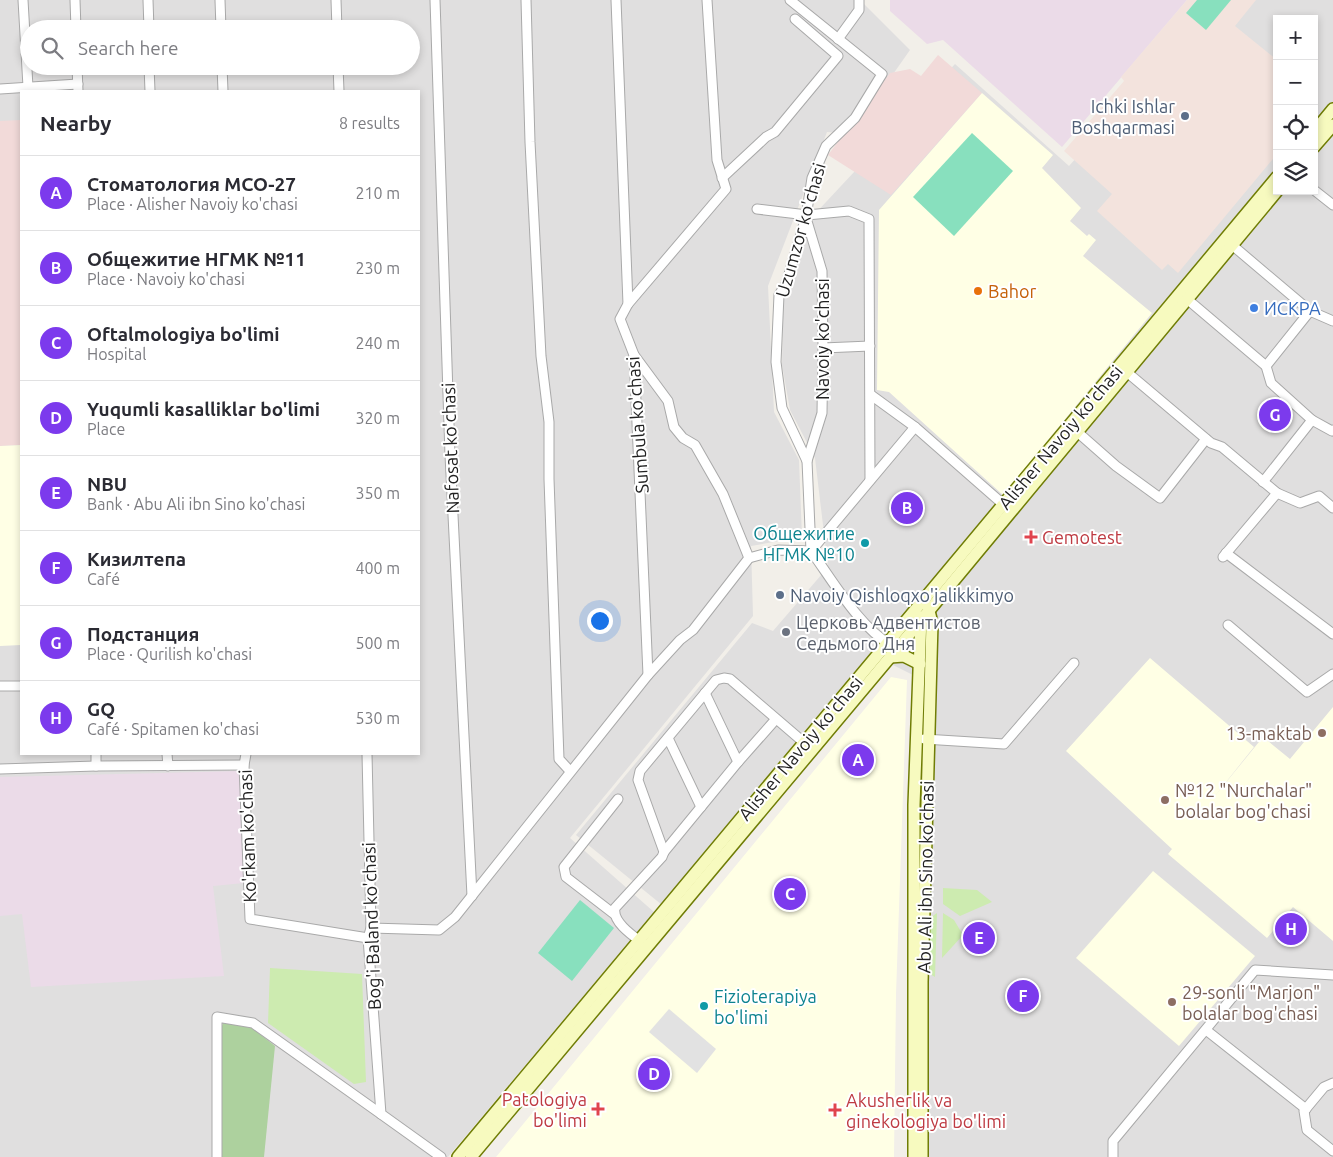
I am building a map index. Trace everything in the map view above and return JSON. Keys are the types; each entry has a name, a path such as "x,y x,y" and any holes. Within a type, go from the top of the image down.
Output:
{"main road":[{"path":"1318,127 1333,109"},
{"path":"1318,142 1333,125"},
{"name":"Alisher Navoiy ko'chasi","path":"923,609 1074,429 1273,182"},
{"name":"Alisher Navoiy ko'chasi","path":"1123,369 1187,299 1274,195"},
{"name":"Alisher Navoiy ko'chasi","path":"471,1157 643,944 808,746 892,650 1004,505 1074,429"},
{"name":"Abu Ali ibn Sino ko'chasi","path":"922,1157 922,738 920,664 923,609"},
{"name":"Abu Ali ibn Sino ko'chasi","path":"914,1157 914,805 932,623 923,609"},
{"path":"892,650 920,664"},
{"name":"Alisher Navoiy ko'chasi","path":"458,1157 643,944"}],"street":[{"path":"23,0 24,20"},
{"path":"75,0 76,20"},
{"path":"148,0 149,20"},
{"path":"220,0 221,20"},
{"path":"336,0 337,20"},
{"name":"Nafosat ko'chasi","path":"434,0 450,455 472,896"},
{"path":"526,0 541,356 549,422 549,479 559,758 570,772"},
{"name":"Sumbula ko'chasi","path":"616,0 628,304 620,319 634,355 648,674"},
{"path":"628,304 726,189 717,160 707,0"},
{"path":"790,0 838,39 858,10 859,0"},
{"path":"722,178 766,137 775,132 838,56 795,19"},
{"name":"Uzumzor ko'chasi","path":"811,551 807,462 782,408 776,362 779,295 786,284 806,216 812,178 826,146 855,118 882,74 838,39"},
{"path":"27,75 28,87"},
{"path":"0,89 28,87 78,88 77,75"},
{"path":"150,75 150,90"},
{"path":"222,75 223,90"},
{"path":"338,75 339,90"},
{"path":"1318,193 1333,205"},
{"path":"757,209 806,216 849,210 869,219 870,480"},
{"name":"Navoiy ko'chasi","path":"806,216 822,271 823,348 822,414 807,462"},
{"path":"1232,245 1310,312 1333,321"},
{"path":"1187,299 1266,366 1270,383 1312,420 1333,430"},
{"path":"1266,366 1310,312"},
{"path":"823,348 870,346"},
{"path":"634,355 668,401 674,427 683,438 694,445 723,494 749,558"},
{"path":"1123,369 1206,439 1222,447 1277,493 1300,503 1319,496 1333,508"},
{"path":"871,394 915,427 1004,505"},
{"path":"1263,482 1312,420"},
{"path":"811,551 915,427"},
{"path":"1074,429 1116,466 1160,498 1206,439"},
{"path":"1277,493 1225,555 1333,634"},
{"path":"371,928 439,930 455,917 648,674 680,640 693,630 749,558 778,550 811,551"},
{"path":"811,551 847,601 892,650"},
{"path":"1228,626 1307,692 1333,674"},
{"path":"922,738 1004,744 1074,663"},
{"path":"664,852 638,780 640,772 716,680 730,679 808,746"},
{"path":"0,686 20,686"},
{"path":"705,693 738,762"},
{"path":"614,914 615,908 662,857 664,852 738,762 776,719"},
{"path":"668,738 701,807"},
{"path":"96,755 96,766"},
{"path":"167,755 168,766"},
{"name":"Ko'rkam ko'chasi","path":"246,755 244,765 250,919 368,938"},
{"name":"Bog'i Baland ko'chasi","path":"366,755 371,928 368,938 381,1114"},
{"path":"0,769 244,765"},
{"path":"618,799 564,867 566,877 614,914 617,920 643,944"},
{"path":"1113,1157 1114,1141 1255,970 1333,975"},
{"path":"218,1157 217,1017 253,1023 441,1157"},
{"path":"1206,1030 1305,1110"},
{"path":"1333,1083 1324,1087 1305,1110 1307,1130 1333,1151"}],"shaded area":[{"path":"0,0 863,0 864,4 910,50 851,134 827,132 768,286 774,412 799,460 802,537 751,546 753,616 570,838 654,912 448,1157 0,1157"},
{"path":"890,0 1187,0 1062,147 943,40 927,44 890,11"},
{"name":"Ichki Ishlar Boshqarmasi","path":"1187,0 1256,0 1235,26 1273,57 1273,159 1178,273 1168,264 1162,270 1097,211 1112,194 1064,151 1124,81 1121,77"},
{"path":"1218,0 1333,0 1333,1157 912,1157 917,677 889,663 678,918 576,835 752,623 773,631 828,567 815,458 790,410 782,365 783,300 812,217 955,64 1069,166"},
{"path":"938,55 982,93 891,195 828,155 890,73 910,69 921,76"},
{"path":"982,93 1053,155 1042,168 1081,208 1070,221 1087,236 1089,234 1096,240 1083,256 1152,313 1003,495 889,392 877,390 879,210"},
{"path":"20,120 20,445 0,446 0,121"},
{"path":"20,445 20,645 0,646 0,446"},
{"path":"1150,658 1254,747 1210,802 1263,737 1290,759 1333,707 1333,941 1293,907 1267,938 1168,854 1172,849 1066,751"},
{"path":"891,677 907,680 896,994 894,1157 496,1157"},
{"path":"240,771 244,883 213,886 224,976 31,987 22,914 0,916 0,777"},
{"name":"29-sonli \"Marjon\" bolalar bog'chasi","path":"1153,871 1255,956 1179,1046 1076,958"},
{"path":"669,1009 716,1049 697,1073 649,1032"}],"green space":[{"path":"1197,0 1231,0 1206,30 1186,13"},
{"path":"972,133 1013,171 954,236 913,197"},
{"path":"943,888 977,890 992,902 960,916 943,904"},
{"path":"580,900 614,928 572,981 538,953"},
{"path":"937,913 935,977 930,974 930,918"},
{"path":"943,913 954,920 963,935 942,958"},
{"path":"270,968 362,974 366,1082 354,1084 268,1023"},
{"path":"223,1023 252,1028 275,1046 264,1157 221,1157 221,1029"}],"place":[{"name":"Ichki Ishlar Boshqarmasi","path":"1185,116"},
{"name":"Bahor","path":"978,291"},
{"name":"ИСКРА","path":"1254,308"},
{"name":"Подстанция","path":"1275,415"},
{"name":"Общежитие НГМК №11","path":"907,508"},
{"name":"Gemotest","path":"1031,537"},
{"name":"Общежитие НГМК №10","path":"865,543"},
{"name":"Navoiy Qishloqxo'jalikkimyo","path":"780,595"},
{"name":"Церковь Адвентистов Седьмого Дня","path":"786,632"},
{"name":"13-maktab","path":"1322,733"},
{"name":"Стоматология МСО-27","path":"858,760"},
{"name":"№12 \"Nurchalar\" bolalar bog'chasi","path":"1165,800"},
{"name":"Oftalmologiya bo'limi","path":"790,894"},
{"name":"GQ","path":"1291,929"},
{"name":"NBU","path":"979,938"},
{"name":"Кизилтепа","path":"1023,996"},
{"name":"29-sonli \"Marjon\" bolalar bog'chasi","path":"1172,1002"},
{"name":"Fizioterapiya bo'limi","path":"704,1006"},
{"name":"Yuqumli kasalliklar bo'limi","path":"654,1074"},
{"name":"Patologiya bo'limi","path":"598,1109"},
{"name":"Akusherlik va ginekologiya bo'limi","path":"835,1110"}]}
